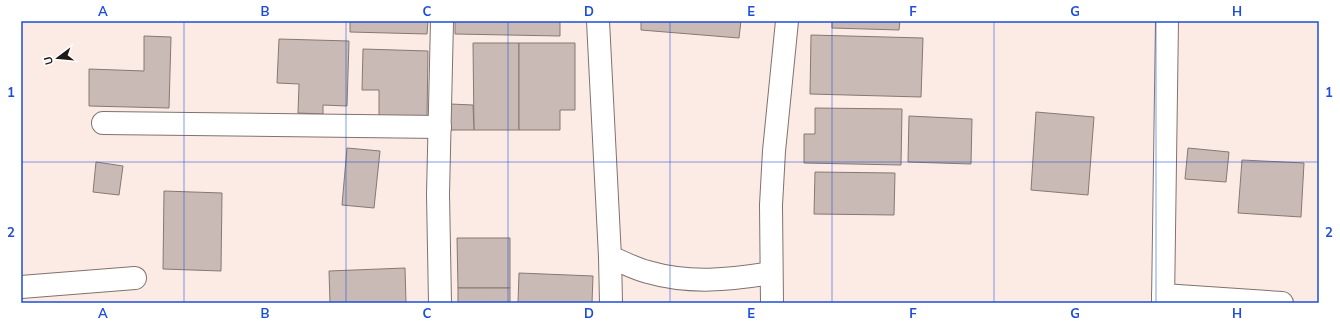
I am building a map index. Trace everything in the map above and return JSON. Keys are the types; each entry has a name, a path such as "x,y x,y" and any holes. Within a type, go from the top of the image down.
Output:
{"street":[{"path":"440,303 438,194 442,21"},
{"path":"598,21 611,303"},
{"path":"772,303 771,205 774,151 787,21"},
{"path":"1167,21 1163,299 1282,303"},
{"path":"103,123 440,127"},
{"path":"610,257 647,272 686,279 734,279 771,273"},
{"path":"21,287 135,278"}],"building":[{"path":"350,21 428,21 427,34 350,32"},
{"path":"455,21 560,21 560,36 455,34"},
{"path":"641,21 741,21 739,38 641,30"},
{"path":"832,21 900,21 899,30 832,28"},
{"path":"811,35 923,38 921,97 810,94"},
{"path":"144,36 171,37 169,108 89,106 89,69 144,71"},
{"path":"279,39 349,41 347,106 323,105 323,114 298,113 299,84 277,83"},
{"path":"473,43 519,43 519,130 474,130"},
{"path":"519,43 575,43 575,110 560,110 560,130 519,130"},
{"path":"363,49 428,51 427,118 379,117 379,90 362,90"},
{"path":"450,104 473,105 474,130 450,130"},
{"path":"815,108 902,109 901,165 804,163 804,134 815,134"},
{"path":"1036,112 1094,117 1088,195 1031,190"},
{"path":"909,116 972,119 971,164 908,162"},
{"path":"347,148 380,151 374,208 342,205"},
{"path":"1188,148 1229,152 1226,182 1185,179"},
{"path":"1242,160 1304,163 1301,217 1238,213"},
{"path":"96,162 123,166 119,195 93,192"},
{"path":"815,172 895,173 894,215 814,214"},
{"path":"164,191 222,193 221,271 163,269"},
{"path":"457,238 510,238 510,288 458,288"},
{"path":"405,268 406,303 330,303 329,271"},
{"path":"519,273 593,276 592,303 518,303"},
{"path":"458,288 510,288 510,303 458,303"}]}
